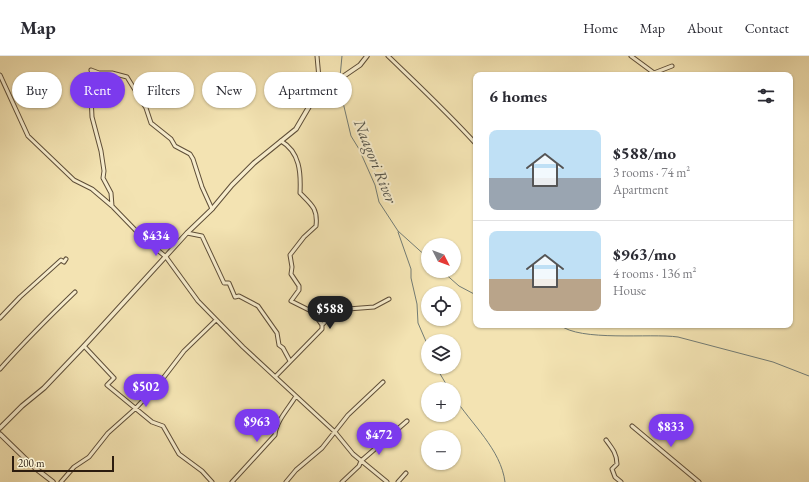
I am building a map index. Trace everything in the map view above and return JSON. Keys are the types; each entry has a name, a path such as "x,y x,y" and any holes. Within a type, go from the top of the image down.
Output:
{"street":[{"path":"317,56 318,72"},
{"path":"349,72 360,64 367,56"},
{"path":"388,56 421,90 440,105 473,141"},
{"path":"631,56 653,72"},
{"path":"657,72 672,66"},
{"path":"112,206 111,193 103,178 104,171 101,150 92,117 91,96 94,81 91,70 99,73 112,73 127,77 146,108 151,123 171,139 175,146 190,154 212,209"},
{"path":"0,74 28,136 74,180 92,189 112,206 144,239 166,257 198,301 216,320 335,432 361,460 387,482"},
{"path":"0,428 22,406 44,388 187,233 212,209 254,163 296,129 308,108"},
{"path":"281,141 290,146 301,171 300,193 312,205 318,215 316,226 304,237 290,255 292,267 291,274 299,286 299,290 291,301 313,312 322,325"},
{"path":"187,233 202,236 224,283 229,283 235,297 239,296 258,306 277,333 279,344 290,361"},
{"path":"0,318 44,275 61,260 64,262 66,259"},
{"path":"0,369 36,328 44,323 74,292"},
{"path":"276,376 322,329 322,325 328,319 348,309 374,307 389,299"},
{"path":"61,482 74,468 89,457 108,433 136,408 161,381 184,351 216,320"},
{"path":"84,346 114,378 107,385 152,422 163,426 179,454 202,471 212,482"},
{"path":"286,482 296,470 322,448 348,415 383,382"},
{"path":"232,482 275,435 277,425 288,412 296,396"},
{"path":"342,482 358,466 361,460 407,421"},
{"path":"632,426 699,482"},
{"path":"0,434 35,468 53,482"},
{"path":"606,440 614,450 617,464 612,469 615,477 621,482"},
{"path":"398,482 406,474"}],"waterway":[{"name":"Naagori River","path":"340,72 342,56"},
{"name":"Naagori River","path":"344,108 351,136 359,149 375,185 379,202 398,231 421,252"},
{"path":"398,232 411,269 411,278 417,304 418,323 423,334"},
{"name":"Naagori River","path":"450,278 459,286 473,293"},
{"name":"Naagori River","path":"565,328 583,333 599,335 678,337 773,362 809,376"},
{"path":"440,374 445,382"},
{"path":"461,407 492,448 498,459 505,482"}]}
